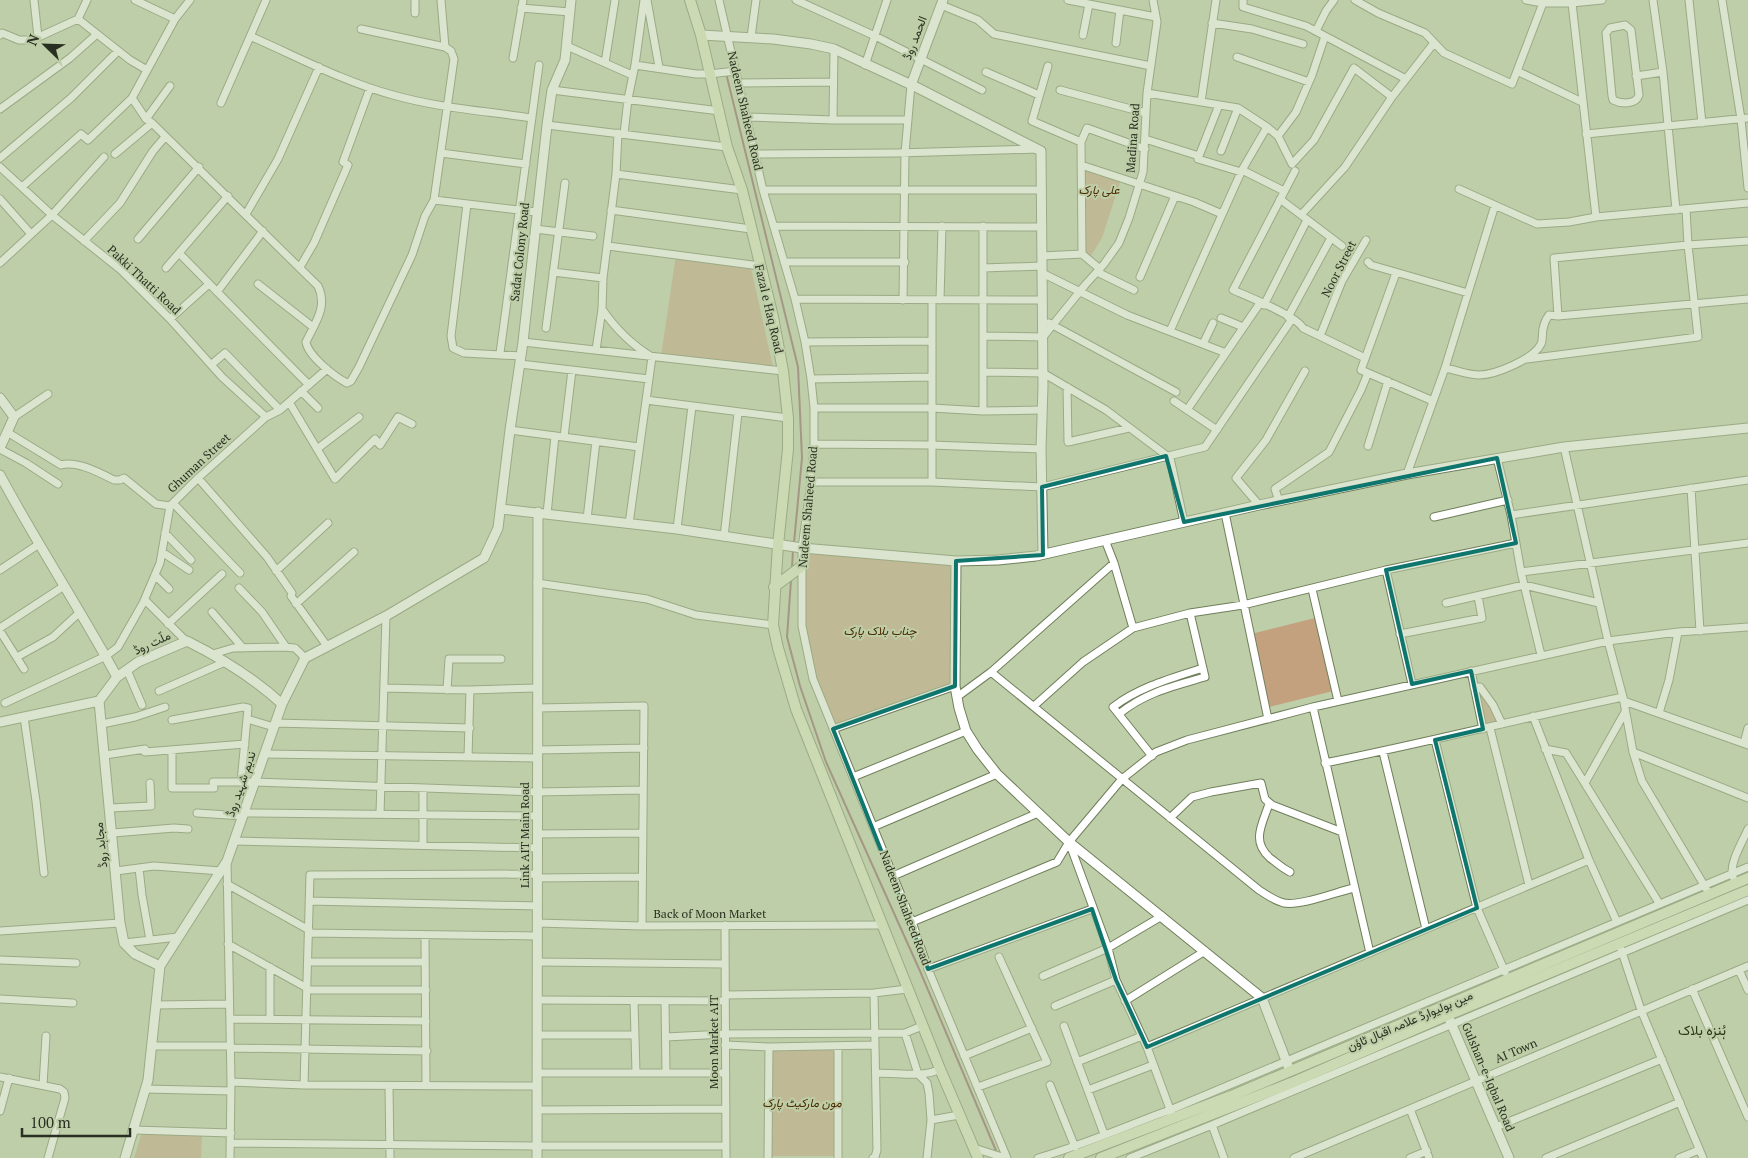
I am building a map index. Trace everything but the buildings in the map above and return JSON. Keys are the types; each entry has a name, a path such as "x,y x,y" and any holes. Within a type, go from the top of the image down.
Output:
{"main road":[{"name":"Fazal e Haq Road","path":"690,0 728,147 742,190 773,317 783,371 788,418 788,449 780,546 774,587 773,625"},
{"path":"774,587 801,566"},
{"path":"773,625 796,709 907,989 978,1158"},
{"name":"مین بولیوارڈ علامہ اقبال ٹاؤن","path":"1069,1158 1288,1066 1448,1015 1508,980 1707,890 1733,879 1748,878"},
{"name":"مین بولیوارڈ علامہ اقبال ٹاؤن","path":"1101,1158 1291,1083 1448,1015 1620,948 1748,890"}],"street":[{"path":"34,0 38,37"},
{"path":"0,35 19,40 32,40 78,18 87,0"},
{"path":"135,0 175,19"},
{"path":"22,188 81,134 88,140 132,98 175,19 190,0"},
{"path":"221,104 252,37 266,0"},
{"path":"415,0 416,13"},
{"path":"441,0 445,47"},
{"path":"513,58 523,0"},
{"name":"Sadat Colony Road","path":"501,510 510,430 521,360 547,125 552,90 565,60 571,0"},
{"path":"605,63 615,0"},
{"path":"596,350 621,134 635,65 645,0"},
{"path":"645,0 659,67"},
{"name":"Nadeem Shaheed Road","path":"719,0 764,190 795,300 811,379 814,408 814,444 811,482 801,548 801,566 802,626 813,679 1005,1158"},
{"path":"751,37 756,0"},
{"path":"796,0 808,3 982,90"},
{"path":"865,65 887,0"},
{"path":"1068,0 1156,18"},
{"name":"Madina Road","path":"1043,336 1119,243 1139,185 1143,172 1147,93 1156,18 1153,0"},
{"path":"1201,102 1216,0"},
{"path":"1242,0 1244,7 1306,26 1406,79"},
{"path":"1316,31 1334,0"},
{"path":"1355,0 1378,13 1425,33 1444,53 1512,84 1544,2"},
{"path":"1526,0 1572,3 1602,0"},
{"path":"1653,0 1663,72 1676,210"},
{"path":"1689,0 1702,123"},
{"path":"1722,0 1744,119 1748,188"},
{"path":"942,2 978,20 994,34 1151,66"},
{"name":"الحمد روڈ","path":"910,85 942,2"},
{"path":"1572,3 1596,217"},
{"path":"1083,35 1089,4"},
{"path":"521,8 570,12"},
{"path":"1116,43 1120,10"},
{"path":"78,18 118,51 147,70"},
{"path":"1212,23 1252,29 1303,44"},
{"path":"1625,26 1631,30 1636,76 1638,99 1634,102 1617,103 1613,100 1606,33 1610,28 1625,26"},
{"path":"132,98 149,121 199,167 318,286 323,296 320,312 306,342 307,348 327,369 347,383 351,381 412,255 425,216 434,200 454,59 451,51 445,47 361,29"},
{"path":"0,109 70,58 97,34"},
{"path":"700,35 751,37 811,44 834,49 1042,151 1043,373 1041,449 1043,554"},
{"path":"1278,136 1296,112 1325,36"},
{"path":"252,37 370,88 393,95 448,106 532,118"},
{"path":"1301,215 1345,166 1392,97 1434,43"},
{"path":"567,46 632,75"},
{"path":"833,120 834,49"},
{"path":"0,158 71,98 118,51"},
{"path":"1237,57 1309,82"},
{"path":"500,354 539,65"},
{"path":"635,65 659,67 696,74 736,71"},
{"path":"1048,66 1032,121 1081,142"},
{"path":"246,214 278,159 319,67"},
{"path":"1147,93 1238,108 1278,136 1292,164 1314,140 1354,68 1392,97"},
{"path":"1517,71 1582,102"},
{"path":"986,72 1039,95"},
{"path":"1636,76 1663,72"},
{"path":"739,83 833,82"},
{"path":"903,300 906,153 910,85"},
{"path":"116,154 149,121 170,86"},
{"path":"300,267 314,243 348,166 342,162 370,88"},
{"path":"552,90 720,111"},
{"path":"1060,90 1146,113"},
{"path":"1219,105 1198,159 1241,171 1284,191"},
{"path":"1220,151 1238,108"},
{"path":"746,117 908,120"},
{"path":"1586,134 1744,119"},
{"path":"547,125 728,147"},
{"path":"1170,331 1241,171 1267,127"},
{"path":"1134,290 1098,270 1082,254 1081,142 1087,128 1145,149"},
{"path":"84,241 120,203 153,151 165,137"},
{"path":"1145,140 1199,156"},
{"path":"755,154 906,153 1038,149"},
{"path":"441,153 526,164"},
{"path":"0,263 52,215 104,157"},
{"path":"1082,165 1222,214"},
{"name":"Pakki Thatti Road","path":"0,167 52,215 121,270 170,319 222,377 266,417"},
{"path":"138,239 199,167"},
{"path":"1295,171 1233,290 1300,323 1303,328 1365,358"},
{"path":"616,174 742,190"},
{"path":"546,328 565,183"},
{"path":"1459,189 1537,224 1748,203"},
{"path":"764,190 1042,190"},
{"path":"166,268 228,196"},
{"path":"1140,277 1175,196"},
{"path":"0,199 31,234"},
{"path":"1280,199 1342,246"},
{"path":"434,200 536,212"},
{"path":"467,204 451,336 453,348 464,353 500,354 572,370 649,379"},
{"path":"1407,474 1445,368 1495,205"},
{"path":"1526,359 1698,337 1686,209"},
{"path":"612,210 750,229"},
{"path":"1187,410 1243,327 1262,304 1307,220"},
{"path":"774,226 1042,227"},
{"path":"932,482 932,341 942,226"},
{"path":"983,226 983,411"},
{"path":"535,229 593,236"},
{"path":"217,292 263,231"},
{"path":"811,482 932,482 1042,487 1205,447 1290,318 1331,238"},
{"name":"Noor Street","path":"1320,336 1342,282 1366,240"},
{"path":"1558,316 1554,258 1748,241"},
{"path":"608,246 760,266"},
{"path":"179,253 309,385"},
{"path":"1042,256 1082,254"},
{"path":"784,262 905,262"},
{"path":"1368,262 1371,265 1396,273 1468,293"},
{"path":"983,268 1042,270 1127,315 1226,353"},
{"path":"553,272 603,278"},
{"path":"1396,273 1361,370 1433,401"},
{"path":"170,319 210,284"},
{"path":"258,284 313,327"},
{"path":"1445,368 1480,375 1526,359 1537,351 1542,342 1542,330 1549,315 1558,316 1748,299"},
{"path":"795,300 1042,300"},
{"path":"602,309 627,339 652,357"},
{"path":"1042,318 1176,392"},
{"path":"1221,318 1243,327"},
{"path":"1203,344 1213,323"},
{"path":"983,336 1043,336"},
{"path":"805,342 932,341"},
{"path":"523,342 783,371"},
{"path":"212,364 225,352 280,410"},
{"path":"629,524 652,357"},
{"name":"Ghuman Street","path":"106,656 118,647 145,600 160,563 171,505 266,417 280,410 327,369"},
{"path":"564,437 572,370"},
{"path":"1260,505 1236,478 1266,440 1305,371"},
{"path":"983,372 1043,373 1106,410 1170,458 1184,522"},
{"path":"1279,501 1275,489 1329,452 1368,373"},
{"path":"811,379 932,377"},
{"path":"1368,446 1388,381"},
{"path":"1067,387 1068,442 1129,428"},
{"path":"302,391 318,408"},
{"path":"48,394 14,417 0,449 58,484"},
{"path":"0,398 14,417"},
{"path":"646,400 788,418"},
{"path":"1174,401 1217,430"},
{"path":"289,402 335,479 375,439 380,445 398,417 412,424"},
{"path":"677,529 692,406"},
{"path":"814,408 932,408 983,411 1042,410"},
{"path":"724,537 738,412"},
{"path":"317,449 359,417"},
{"path":"213,654 233,648 286,647 295,648 305,658 386,616 484,558 498,528 501,510 677,529 780,546 956,561 998,560 1043,554 1260,505 1407,474 1497,458 1564,448 1748,428"},
{"path":"510,430 639,447"},
{"path":"7,432 61,465 66,463 79,466 114,480 124,478 156,504 171,505 240,573"},
{"path":"542,513 555,436"},
{"path":"587,519 596,441"},
{"path":"814,444 931,445 1041,449"},
{"path":"956,561 955,686 958,708 966,731 978,750 997,774 1069,842 1262,998 1288,1066 1504,969 1659,903 1707,890 1642,781 1633,752 1623,699 1564,448"},
{"path":"1497,458 1508,500 1521,572 1541,655"},
{"path":"0,475 117,677"},
{"path":"198,478 267,557 292,593 291,596 296,604 327,646"},
{"path":"1511,515 1748,480"},
{"path":"1691,488 1700,631"},
{"path":"1434,517 1508,500"},
{"name":"Link AIT Main Road","path":"537,1158 537,583 542,513"},
{"path":"1225,513 1268,719"},
{"path":"276,571 328,523"},
{"path":"165,533 191,560"},
{"path":"1105,540 1114,563 1133,628"},
{"path":"1521,572 1748,542"},
{"path":"1034,706 1083,662 1133,628 1190,613 1243,605 1386,570 1516,543"},
{"path":"0,570 39,544"},
{"path":"162,552 190,570"},
{"path":"296,604 354,552"},
{"path":"957,697 990,672 1114,563"},
{"path":"1386,570 1412,684"},
{"path":"168,624 222,574"},
{"path":"155,575 170,589"},
{"path":"537,583 647,599 696,615 773,625"},
{"path":"1446,603 1524,585 1599,603"},
{"path":"24,669 0,630 64,586"},
{"path":"239,588 262,612 286,647"},
{"path":"1312,589 1338,701"},
{"path":"1400,634 1482,618 1478,596"},
{"path":"145,600 186,641"},
{"path":"17,657 54,637 80,612"},
{"path":"212,612 243,648"},
{"path":"1152,756 1113,707 1127,696 1170,678 1203,668 1190,613"},
{"path":"380,814 386,616"},
{"path":"912,922 1057,862 1069,842 1122,779 1156,752 1187,740 1338,701 1608,641 1678,632 1748,627"},
{"path":"1659,713 1669,680 1678,632"},
{"name":"ملّت روڈ","path":"99,701 117,677 138,662 186,641 213,654 263,686 282,704"},
{"path":"5,703 106,656"},
{"name":"ندیم شہید روڈ","path":"126,1158 148,1080 160,966 227,861 282,704 305,658"},
{"path":"446,690 449,659 500,659"},
{"path":"159,692 225,662"},
{"path":"127,670 142,705"},
{"path":"1471,671 1529,885"},
{"path":"990,672 1259,890 1274,900 1284,903 1297,903 1354,888"},
{"path":"834,729 955,686"},
{"path":"1474,686 1480,687 1494,704 1502,724"},
{"path":"384,688 446,690 537,688"},
{"path":"468,757 470,690"},
{"path":"1325,763 1383,752 1533,716 1623,699 1746,744 1748,728"},
{"path":"0,722 99,701"},
{"name":"مجاہد روڈ","path":"99,701 120,924 124,943"},
{"path":"102,724 135,717 165,706"},
{"path":"537,708 644,706 642,926"},
{"path":"172,720 243,707 248,708 241,782"},
{"path":"1314,707 1325,763 1370,953"},
{"path":"1585,783 1625,712"},
{"path":"1533,716 1589,860 1617,922"},
{"path":"24,717 44,873"},
{"path":"247,719 275,725 383,725 470,728"},
{"path":"853,777 966,731"},
{"path":"1435,740 1477,908 1508,980"},
{"path":"105,755 145,749 146,752 245,744"},
{"path":"264,754 468,757 644,748"},
{"path":"1545,749 1566,753 1659,903"},
{"path":"172,750 172,788 214,788 213,782 255,782 537,792 643,790"},
{"path":"1383,752 1426,929"},
{"path":"1633,752 1748,798"},
{"path":"873,826 997,774"},
{"path":"110,808 151,806 150,783"},
{"path":"1170,818 1192,797 1261,783 1262,793 1269,804 1342,832"},
{"path":"423,788 424,845"},
{"path":"1269,804 1259,835 1259,844 1264,852 1283,869 1290,872"},
{"path":"197,813 243,815 538,816"},
{"path":"893,876 1038,813"},
{"path":"112,832 174,828 188,829"},
{"path":"1733,879 1732,865 1748,829"},
{"path":"537,834 643,833"},
{"path":"234,841 538,848"},
{"path":"1038,1158 1076,1147 1104,1134 1172,1114 1147,1047 1116,980 1108,948 1092,910 1069,842"},
{"path":"1147,1047 1589,860"},
{"path":"227,861 231,1082 230,1158"},
{"path":"116,871 154,866 221,871"},
{"path":"1733,879 1748,867"},
{"path":"139,868 150,940"},
{"path":"304,1085 310,875 642,877"},
{"path":"228,884 309,931 537,936"},
{"path":"1703,1158 1641,1010 1620,948 1748,900"},
{"path":"309,901 537,906"},
{"path":"928,969 1092,910"},
{"path":"1043,976 1108,948 1162,916"},
{"name":"Back of Moon Market","path":"538,923 642,926 882,925"},
{"path":"0,930 120,924"},
{"name":"Moon Market AIT","path":"725,925 726,1158"},
{"path":"425,935 426,1086"},
{"path":"124,943 178,937"},
{"path":"124,943 135,954 160,966"},
{"path":"228,944 307,989 426,990"},
{"path":"1125,1001 1205,951"},
{"path":"978,1087 1047,1062 999,957"},
{"path":"0,960 76,963"},
{"path":"308,962 425,962"},
{"path":"538,962 725,964"},
{"name":"AI Town","path":"1294,1158 1748,966"},
{"path":"270,968 270,1020"},
{"path":"1739,970 1748,990"},
{"path":"1055,1006 1116,980"},
{"path":"538,1000 665,1001 874,993 907,989"},
{"path":"1692,989 1748,1117"},
{"path":"874,993 877,1150 874,1157"},
{"path":"0,1000 73,1003"},
{"path":"634,1001 636,1072"},
{"path":"665,1001 666,1072"},
{"path":"156,1005 229,1004"},
{"path":"1130,1158 1212,1125 1448,1015"},
{"name":"Gulshan-e-Iqbal Road","path":"1448,1015 1509,1158"},
{"path":"230,1019 426,1021"},
{"path":"666,1037 725,1034 905,1033 922,1026"},
{"path":"1064,1026 1104,1134"},
{"path":"964,1056 1032,1028"},
{"path":"905,1033 918,1074 927,1083 931,1120 927,1158"},
{"path":"538,1035 635,1035"},
{"path":"42,1085 46,1036"},
{"path":"1077,1062 1142,1036"},
{"path":"725,1045 769,1047 874,1045"},
{"path":"151,1046 427,1050"},
{"path":"838,1046 838,1158"},
{"path":"768,1158 769,1047"},
{"path":"1496,1128 1662,1059"},
{"path":"1088,1090 1153,1065"},
{"path":"876,1073 918,1074 935,1072 940,1069"},
{"path":"537,1073 725,1073"},
{"path":"0,1077 60,1089 64,1092 65,1098 48,1158"},
{"path":"0,1111 9,1078"},
{"path":"231,1082 304,1085 536,1086"},
{"path":"389,1086 390,1158"},
{"path":"1050,1086 1076,1147"},
{"path":"145,1089 231,1091"},
{"path":"1546,1158 1680,1102"},
{"path":"537,1110 726,1109"},
{"path":"1410,1109 1428,1154 1410,1158"},
{"path":"931,1120 959,1115"},
{"path":"1212,1125 1224,1158"},
{"path":"134,1130 230,1133"},
{"path":"230,1143 726,1146"},
{"path":"974,1148 1005,1158"},
{"path":"1679,1158 1700,1150"}],"highlighted area":[{"path":"1166,456 1184,522 1497,458 1516,543 1386,570 1412,684 1471,671 1483,729 1435,740 1477,908 1147,1047 1116,980 1092,909 928,969 833,729 955,686 956,561 1043,555 1042,487"}],"green space":[{"name":"علی پارک","path":"1081,164 1121,179 1102,238 1089,259 1082,254"},
{"path":"676,255 751,268 773,367 661,356"},
{"name":"چناب بلاک پارک","path":"802,548 956,561 955,686 833,729 813,679 802,626"},
{"path":"1315,618 1333,691 1269,707 1251,634"},
{"path":"1480,691 1490,704 1497,721 1485,723"},
{"name":"مون مارکیٹ پارک","path":"771,1050 835,1050 834,1156 770,1156"},
{"path":"143,1129 202,1134 201,1158 134,1158"}],"waterway":[{"path":"727,77 798,367 802,458 794,543"},
{"path":"792,568 793,550"},
{"path":"791,580 787,637 800,686 826,762 920,971 997,1153"}],"district":[{"name":"ہُنزہ بلاک","path":"1702,1030"}]}
